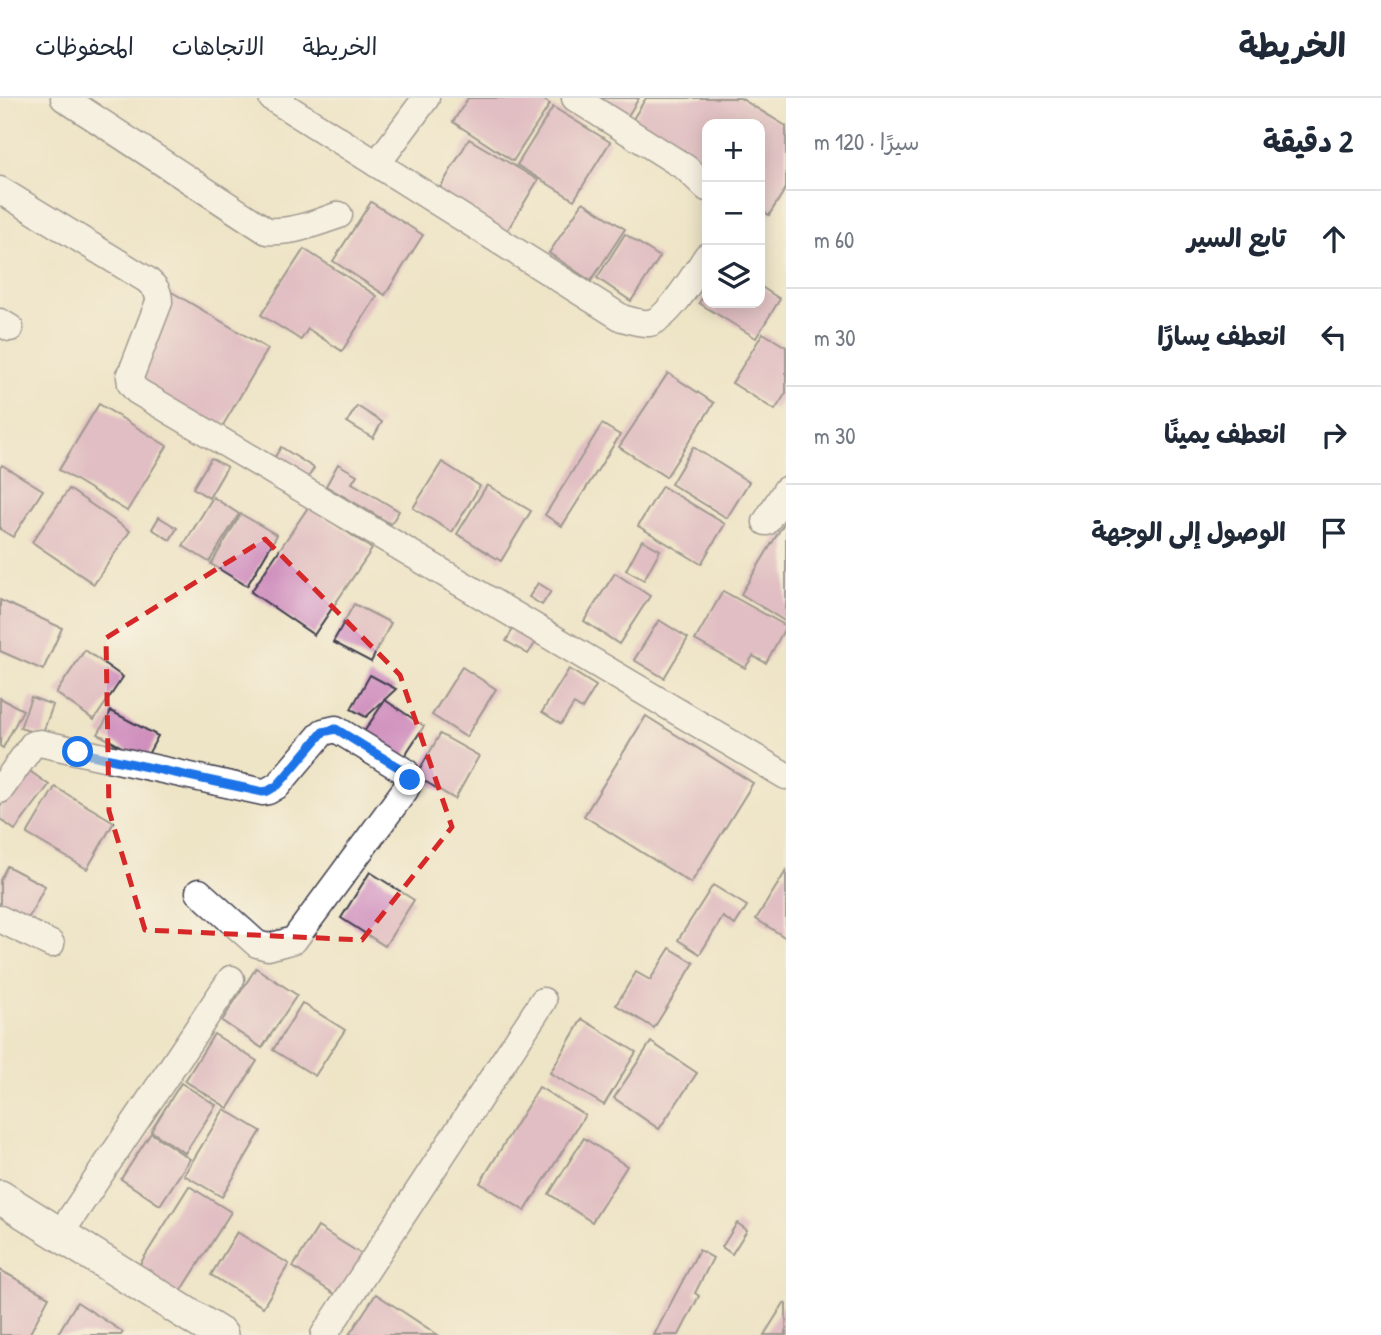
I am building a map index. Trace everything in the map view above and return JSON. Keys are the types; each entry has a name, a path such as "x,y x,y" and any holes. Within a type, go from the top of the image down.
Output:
{"main road":[{"path":"0,1197 221,1335"}],"street":[{"path":"64,98 267,231 285,231 339,215"},
{"path":"272,98 622,318 650,323 659,319 674,303 702,263"},
{"path":"377,164 426,98"},
{"path":"575,98 686,168 702,183"},
{"path":"0,190 155,287 159,302 130,377 136,391 786,776"},
{"path":"766,522 786,490"},
{"path":"0,790 33,744 40,743 263,792 278,785 323,732 336,729 406,772 410,780 405,790 294,940 268,947 257,944 199,892"},
{"path":"0,919 51,944"},
{"path":"60,1234 231,979"},
{"path":"324,1335 543,1001"}],"highlighted area":[{"path":"265,539 400,675 452,827 362,940 145,930 109,811 106,638"}],"building":[{"path":"468,98 541,98 550,104 513,161 453,122"},
{"path":"590,98 639,98 626,119"},
{"path":"646,98 740,98 786,126 786,188 769,215 765,212 765,119 702,119 702,173 628,127"},
{"path":"553,107 610,142 574,200 517,165"},
{"path":"469,139 538,180 498,246 430,205"},
{"path":"371,202 423,235 385,295 333,261"},
{"path":"583,202 625,229 591,281 549,253"},
{"path":"625,234 660,257 631,301 597,278"},
{"path":"304,249 377,296 342,351 308,329 301,340 261,315"},
{"path":"165,288 268,349 219,432 116,371"},
{"path":"765,289 780,299 756,338 707,308 765,308"},
{"path":"763,333 786,347 786,393 775,410 732,383"},
{"path":"668,373 714,403 666,477 619,447"},
{"path":"99,404 167,446 127,511 59,470"},
{"path":"357,406 382,422 373,438 347,422"},
{"path":"602,424 620,435 562,526 545,515"},
{"path":"281,447 314,468 306,481 273,460"},
{"path":"693,447 749,482 727,518 671,484"},
{"path":"211,458 227,467 209,498 193,488"},
{"path":"442,462 480,486 452,532 413,508"},
{"path":"338,464 357,475 352,483 399,511 391,524 326,486"},
{"path":"2,465 43,490 13,537 0,529"},
{"path":"487,485 531,511 501,561 457,534"},
{"path":"662,486 725,524 701,564 638,526"},
{"path":"69,489 130,531 94,584 32,542"},
{"path":"213,497 239,514 209,562 183,546"},
{"path":"309,506 372,549 314,635 251,592"},
{"path":"241,514 277,535 247,586 211,564"},
{"path":"159,517 177,528 170,540 152,529"},
{"path":"786,520 786,622 741,594"},
{"path":"642,540 660,550 644,580 626,570"},
{"path":"615,573 650,596 619,644 584,621"},
{"path":"538,583 551,591 542,605 529,597"},
{"path":"723,591 786,626 766,663 753,656 745,668 695,640"},
{"path":"0,600 62,628 43,670 0,651"},
{"path":"354,604 391,623 371,662 333,642"},
{"path":"659,620 688,638 664,678 634,660"},
{"path":"513,629 536,642 528,654 506,641"},
{"path":"85,650 123,677 94,720 56,693"},
{"path":"462,667 496,689 466,737 432,715"},
{"path":"569,669 596,686 582,709 574,704 561,724 542,712"},
{"path":"370,675 396,689 366,717 351,709"},
{"path":"31,697 53,705 42,735 20,728"},
{"path":"0,698 23,710 3,748 0,746"},
{"path":"385,700 424,726 399,764 360,738"},
{"path":"111,711 158,736 145,760 98,734"},
{"path":"646,716 753,783 691,883 584,816"},
{"path":"440,734 479,756 455,799 416,776"},
{"path":"27,769 49,785 15,830 0,819 0,806"},
{"path":"55,787 114,822 87,869 27,834"},
{"path":"7,866 45,886 26,923 0,909 0,880"},
{"path":"786,871 786,938 756,919"},
{"path":"370,872 414,900 385,946 341,918"},
{"path":"713,885 747,906 735,925 723,917 700,954 678,940"},
{"path":"670,948 694,963 654,1028 616,1005 636,972 650,980"},
{"path":"256,968 297,995 262,1048 222,1021"},
{"path":"302,1003 345,1030 315,1076 273,1050"},
{"path":"582,1019 636,1052 604,1105 550,1073"},
{"path":"214,1034 257,1061 228,1108 185,1081"},
{"path":"651,1042 697,1073 659,1129 614,1098"},
{"path":"181,1083 216,1105 185,1153 151,1131"},
{"path":"539,1087 585,1115 525,1211 480,1183"},
{"path":"224,1109 261,1131 222,1197 184,1175"},
{"path":"151,1133 190,1159 160,1205 121,1179"},
{"path":"584,1138 627,1166 592,1222 549,1194"},
{"path":"189,1186 231,1212 177,1298 135,1272"},
{"path":"737,1223 747,1230 732,1254 722,1247"},
{"path":"318,1227 364,1256 339,1297 293,1267"},
{"path":"237,1232 289,1264 263,1307 211,1275"},
{"path":"699,1250 713,1258 695,1293 699,1296 679,1335 654,1335"},
{"path":"0,1270 49,1297 29,1335 0,1335"},
{"path":"376,1294 438,1335 349,1335"},
{"path":"77,1302 123,1332 121,1335 57,1335"},
{"path":"784,1303 786,1335 764,1335"}],"route":[{"path":"78,752 263,792 278,785 323,732 336,729 406,772 410,780"}]}
